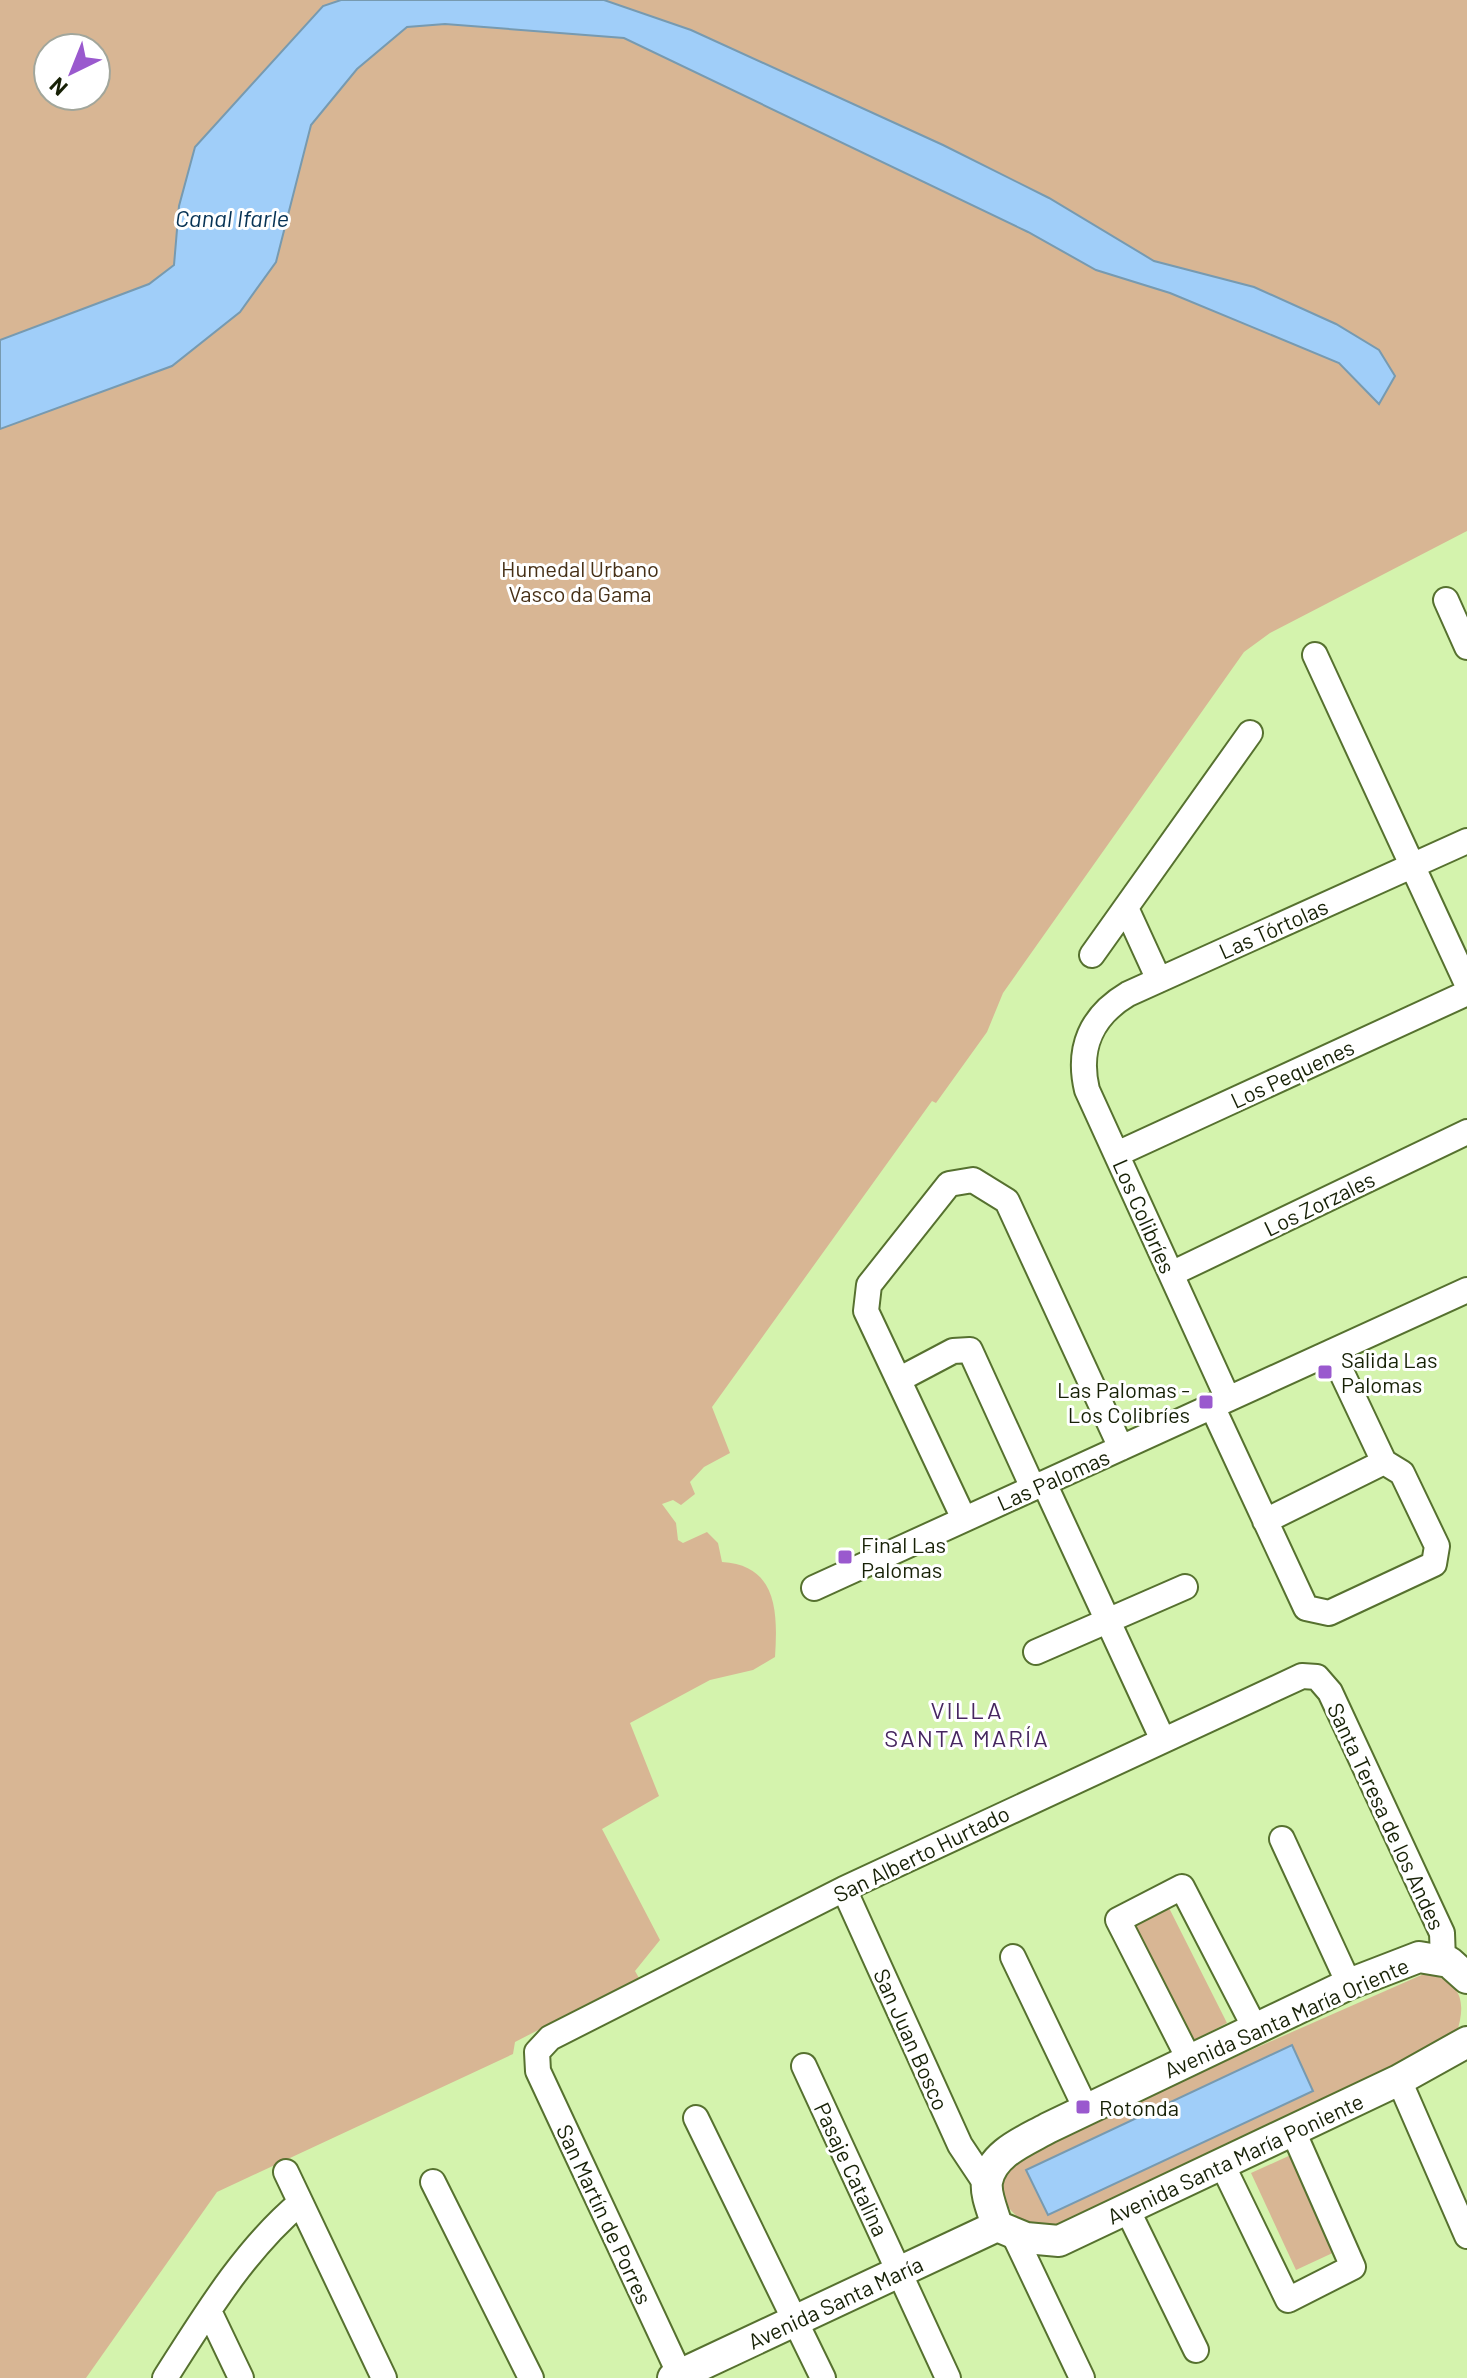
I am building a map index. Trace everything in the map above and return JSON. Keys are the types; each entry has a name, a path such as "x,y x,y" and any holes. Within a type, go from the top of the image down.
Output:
{"street":[{"path":"1446,600 1467,647"},
{"path":"1315,655 1467,984"},
{"path":"1092,955 1250,733"},
{"name":"Las Tórtolas","path":"1090,1030 1116,1001 1467,841"},
{"path":"1126,908 1159,980"},
{"name":"Los Pequenes","path":"1117,1154 1467,993"},
{"name":"Los Colibríes","path":"1090,1030 1083,1052 1084,1078 1171,1274 1265,1521 1306,1608 1329,1613 1434,1564 1437,1546 1402,1473 1384,1462"},
{"name":"Los Zorzales","path":"1171,1274 1467,1132"},
{"path":"964,1519 866,1311 869,1285 949,1184 973,1180 1007,1201 1121,1448"},
{"name":"Las Palomas","path":"814,1588 1467,1290"},
{"path":"900,1379 953,1351 970,1350 1108,1621 1162,1738"},
{"path":"1265,1521 1384,1462 1332,1352"},
{"path":"1036,1652 1185,1587"},
{"name":"San Alberto Hurtado","path":"537,2052 550,2038 844,1889 1162,1738 1302,1676 1317,1677"},
{"name":"Santa Teresa de los Andes","path":"1317,1677 1330,1692 1442,1933 1455,1969"},
{"path":"1282,1839 1349,1984"},
{"path":"1189,2059 1118,1920 1182,1887 1256,2030"},
{"name":"San Juan Bosco","path":"844,1889 960,2145 986,2184"},
{"path":"1013,1957 1086,2109"},
{"name":"Avenida Santa María Oriente","path":"986,2184 994,2165 1010,2148 1349,1984 1419,1957 1455,1969"},
{"name":"Avenida Santa María Poniente","path":"1006,2231 1059,2241 1399,2080 1467,2042"},
{"name":"San Martín de Porres","path":"537,2052 538,2071 676,2377"},
{"name":"Pasaje Catalina","path":"804,2066 948,2378"},
{"path":"1399,2080 1467,2236"},
{"path":"696,2118 823,2378"},
{"path":"1221,2162 1288,2300 1353,2267 1293,2131"},
{"path":"286,2172 384,2378"},
{"path":"433,2182 531,2378"},
{"path":"986,2184 1006,2231 1082,2378"},
{"path":"165,2378 209,2311 266,2235 300,2203"},
{"path":"1127,2209 1196,2350"},
{"name":"Avenida Santa María","path":"676,2377 899,2272 1006,2231"},
{"path":"209,2311 241,2378"}],"green space":[{"name":"Humedal Urbano Vasco da Gama","path":"0,0 1467,0 1467,531 1270,633 1244,652 1003,993 987,1032 936,1103 932,1101 712,1407 730,1453 704,1467 690,1482 695,1494 681,1505 673,1500 662,1504 676,1523 678,1540 683,1543 707,1532 718,1543 722,1562 740,1565 764,1582 774,1608 775,1657 753,1670 710,1680 630,1723 659,1796 602,1829 660,1940 635,1971 639,1978 515,2042 513,2054 217,2192 86,2378 0,2378"},
{"path":"1167,1904 1227,2023 1191,2042 1130,1922"},
{"path":"1426,1973 1448,1982 1459,1996 1461,2015 1455,2038 1064,2226 1034,2229 1010,2209 1004,2199 1002,2190 1010,2170 1031,2147"},
{"path":"1293,2154 1339,2250 1296,2270 1251,2173"}],"water":[{"name":"Canal Ifarle","path":"341,0 604,0 691,30 943,145 1049,198 1154,261 1254,287 1336,324 1379,350 1395,376 1379,404 1339,363 1170,293 1096,270 1028,232 624,38 445,24 407,27 357,69 311,125 276,262 240,312 172,366 0,429 0,340 149,284 174,265 179,206 195,147 323,6"},
{"path":"1292,2045 1313,2091 1048,2215 1026,2170"}],"place":[{"name":"Salida Las Palomas","path":"1325,1372"},
{"name":"Las Palomas - Los Colibríes","path":"1206,1402"},
{"name":"Final Las Palomas","path":"845,1557"},
{"name":"Rotonda","path":"1083,2107"}],"district":[{"name":"VILLA SANTA MARÍA","path":"967,1723"}]}
